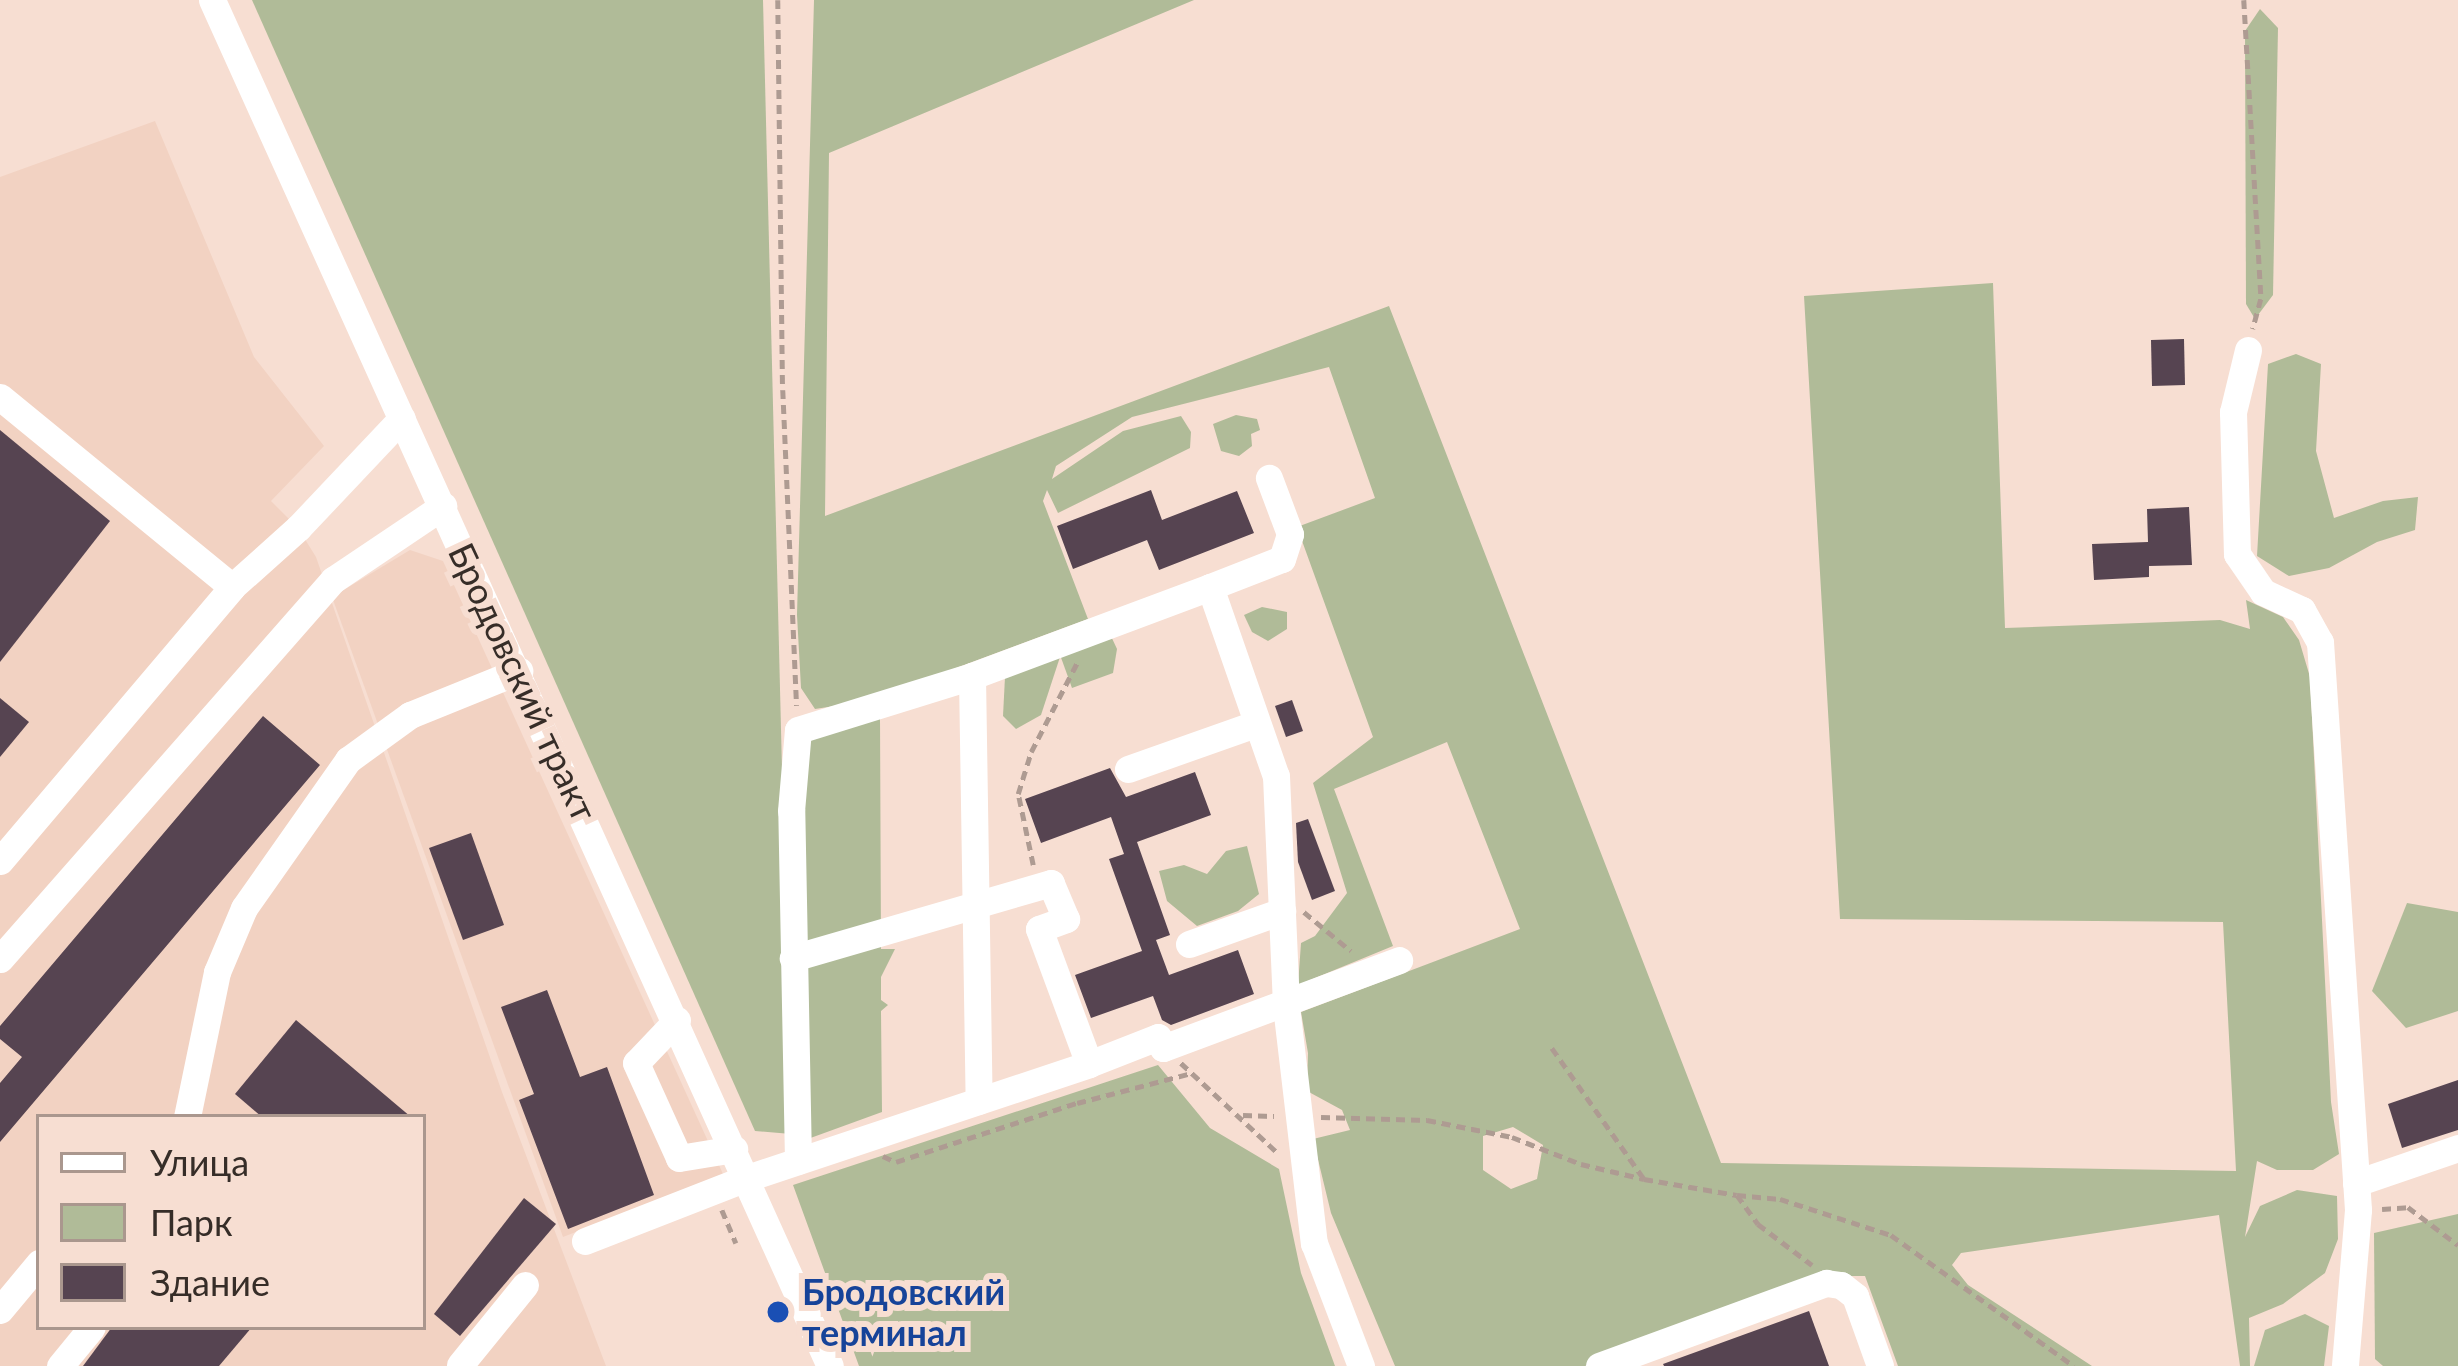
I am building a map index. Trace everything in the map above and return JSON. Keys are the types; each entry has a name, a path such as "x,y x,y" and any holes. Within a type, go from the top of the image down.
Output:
{"street":[{"name":"Бродовский тракт","path":"212,0 830,1366"},
{"path":"2248,350 2233,412 2237,554 2263,592 2302,610 2320,642 2357,1197 2344,1366"},
{"path":"0,397 232,586"},
{"path":"0,861 232,586 298,528 402,418"},
{"path":"798,1161 791,811 798,730 972,676 1282,559 1290,534 1270,478"},
{"path":"0,959 332,580 442,506"},
{"path":"1210,587 1276,776 1286,1006 1305,1183 1314,1244 1361,1366"},
{"path":"193,1113 217,972 244,908 349,760 410,715 519,671"},
{"path":"972,676 979,1101"},
{"path":"1128,769 1255,724"},
{"path":"794,958 1051,883 1066,919 1039,929 1089,1064"},
{"path":"1189,944 1282,902"},
{"path":"585,1241 747,1178 1158,1037 1163,1048 1386,965"},
{"path":"677,1020 637,1063 679,1158 734,1149"},
{"path":"2357,1197 2458,1148"},
{"path":"0,1310 36,1267"},
{"path":"1599,1366 1826,1283 1841,1285 1855,1296 1880,1366"},
{"path":"460,1365 525,1286"},
{"path":"60,1366 90,1330"}],"path":[{"path":"778,0 783,390 798,730"},
{"path":"2244,0 2261,298 2248,350"},
{"path":"1038,888 1018,794 1031,752 1095,629"},
{"path":"1282,902 1386,965"},
{"path":"1163,1048 1243,1115 1305,1183"},
{"path":"1552,1048 1644,1179"},
{"path":"857,1142 896,1162 1076,1103 1191,1072"},
{"path":"1243,1115 1448,1124 1512,1137 1581,1164 1644,1179 1780,1199 1891,1234 2074,1366"},
{"path":"1737,1195 1758,1224 1841,1285"},
{"path":"2357,1197 2408,1207 2458,1245"}],"shaded area":[{"path":"155,121 254,357 324,446 271,501 298,528 316,557 502,1092 606,1366 0,1366 0,177"},
{"path":"410,550 443,561 723,1174 563,1237 332,597"}],"green space":[{"path":"252,0 763,0 791,1134 755,1131"},
{"path":"814,0 1194,0 829,153 825,516 1389,306 1721,1163 2236,1171 2223,922 1840,919 1804,296 1993,283 2005,628 2220,620 2250,629 2246,600 2283,617 2299,640 2310,677 2331,1102 2339,1154 2313,1170 2277,1170 2257,1161 2245,1237 2260,1206 2297,1190 2337,1196 2338,1239 2325,1273 2283,1304 2249,1318 2250,1366 2240,1366 2219,1215 1961,1253 1952,1265 1968,1285 2092,1366 1898,1366 1865,1276 1828,1276 1585,1366 1395,1366 1331,1213 1313,1139 1350,1130 1342,1110 1307,1091 1308,1053 1301,1012 1520,929 1447,742 1334,789 1393,946 1298,985 1301,943 1315,936 1347,893 1313,783 1373,737 1297,527 1375,498 1329,367 1132,417 1056,466 1052,479 1123,431 1181,416 1191,432 1190,448 1058,513 1047,490 1043,501 1088,619 867,701 815,709 801,688 797,615","holes":["1513,1127 1543,1145 1537,1179 1511,1189 1483,1170 1483,1136"]},
{"path":"2260,9 2278,28 2273,295 2255,319 2246,304 2245,31"},
{"path":"2296,354 2321,364 2316,451 2334,518 2383,501 2418,497 2415,530 2377,542 2329,568 2289,576 2257,556 2268,364"},
{"path":"1236,415 1257,419 1260,430 1251,434 1252,446 1239,456 1221,451 1213,424"},
{"path":"1262,607 1287,612 1287,629 1268,641 1252,632 1244,615"},
{"path":"1110,634 1117,649 1113,673 1072,688 1059,652"},
{"path":"1060,657 1041,715 1016,729 1003,716 1005,677"},
{"path":"880,714 881,949 895,949 881,977 881,1000 888,1005 881,1011 882,1112 805,1140 803,740"},
{"path":"1247,846 1259,894 1238,911 1197,926 1167,901 1159,871 1184,865 1207,874 1226,851"},
{"path":"2407,903 2458,912 2458,1011 2406,1028 2372,991"},
{"path":"1158,1065 1210,1128 1279,1169 1301,1273 1335,1366 859,1366 793,1185"},
{"path":"2458,1214 2458,1366 2383,1366 2375,1359 2374,1233"},
{"path":"2305,1314 2329,1326 2324,1366 2254,1366 2265,1330"}],"building":[{"path":"2184,339 2185,385 2152,386 2151,340"},
{"path":"0,430 110,521 0,662"},
{"path":"1151,490 1162,520 1237,491 1254,533 1159,570 1147,540 1073,569 1057,526"},
{"path":"2189,507 2192,565 2149,566 2149,577 2094,580 2092,544 2148,542 2147,509"},
{"path":"0,698 29,722 0,757"},
{"path":"1292,700 1303,731 1286,737 1275,706"},
{"path":"263,716 320,765 0,1142 0,1083 22,1057 0,1039 0,1026"},
{"path":"1110,768 1126,797 1195,772 1211,815 1137,842 1170,935 1156,940 1169,975 1238,950 1254,994 1171,1025 1162,1020 1153,996 1091,1018 1075,975 1142,951 1109,859 1124,854 1111,817 1041,843 1025,799"},
{"path":"1308,819 1335,891 1312,900 1298,862 1296,823"},
{"path":"471,833 504,925 463,940 429,848"},
{"path":"547,990 580,1077 607,1067 654,1195 568,1229 519,1100 534,1094 501,1007"},
{"path":"296,1020 407,1114 258,1114 235,1094"},
{"path":"2458,1080 2458,1130 2402,1148 2388,1104"},
{"path":"524,1198 556,1224 460,1336 434,1314"},
{"path":"1809,1311 1829,1366 1663,1364"},
{"path":"110,1330 249,1330 219,1366 83,1366"}],"place":[{"name":"Бродовский терминал","path":"778,1312"}]}
